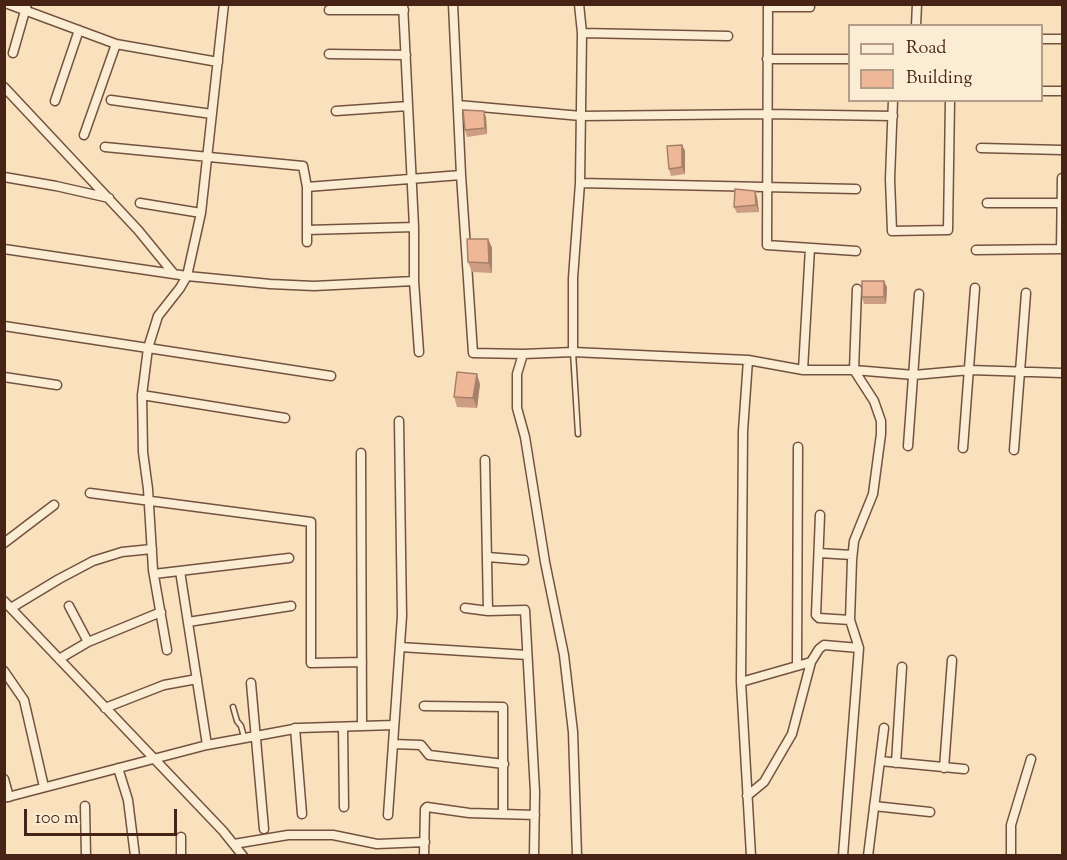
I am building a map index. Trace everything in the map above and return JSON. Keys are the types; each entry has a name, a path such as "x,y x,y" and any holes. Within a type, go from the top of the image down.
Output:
{"street":[{"path":"8,4 26,8 116,44 218,62"},
{"path":"167,650 154,574 143,452 142,395 148,348 158,316 187,276 201,213 224,4"},
{"path":"453,4 473,353 573,352 748,360 803,370 854,370 914,375 970,370 1062,373"},
{"path":"573,352 573,278 580,183 582,33 579,4"},
{"path":"916,24 917,4"},
{"path":"810,7 768,6 767,245 856,251"},
{"path":"329,10 404,7 414,227 414,281 419,352"},
{"path":"13,53 26,8"},
{"path":"55,101 79,30"},
{"path":"582,33 728,36"},
{"path":"1043,39 1062,39"},
{"path":"84,135 116,44"},
{"path":"329,54 406,55"},
{"path":"767,59 848,59"},
{"path":"4,87 109,198 174,274"},
{"path":"1043,91 1062,91"},
{"path":"111,100 212,114"},
{"path":"893,102 890,179 892,231 948,230 950,102"},
{"path":"458,105 581,116 766,114 892,116"},
{"path":"336,111 408,106"},
{"path":"105,147 303,166 307,187 307,242"},
{"path":"981,148 1062,150"},
{"path":"307,187 461,175"},
{"path":"4,177 109,198"},
{"path":"976,250 1061,249 1062,178"},
{"path":"580,183 856,189"},
{"path":"140,203 201,213"},
{"path":"987,203 1062,203"},
{"path":"307,230 414,227"},
{"path":"803,370 810,248"},
{"path":"4,249 187,276 270,284 314,285 414,281"},
{"path":"963,448 975,288"},
{"path":"843,855 859,648 850,620 852,555 854,541 867,514 873,494 881,434 881,421 874,401 854,370 857,289"},
{"path":"1014,450 1022,372 1026,293"},
{"path":"908,446 919,294"},
{"path":"4,326 332,376"},
{"path":"523,354 517,374 517,408 525,437 545,562 564,655 573,732 577,855"},
{"path":"748,360 743,431 741,682 751,855"},
{"path":"4,377 57,385"},
{"path":"142,395 285,418"},
{"path":"388,815 402,602 399,421"},
{"path":"797,666 798,447"},
{"path":"361,453 362,726"},
{"path":"485,460 488,611"},
{"path":"90,493 311,522 311,663 362,662"},
{"path":"4,543 54,505"},
{"path":"820,515 816,615 819,618 850,620"},
{"path":"152,549 122,552 93,561 8,605 243,855"},
{"path":"819,553 852,555"},
{"path":"488,557 524,560"},
{"path":"154,574 289,558"},
{"path":"180,572 207,745"},
{"path":"69,606 88,642"},
{"path":"188,622 291,606"},
{"path":"465,608 488,611 525,610 536,792 534,855"},
{"path":"59,659 88,642 161,612"},
{"path":"747,796 764,782 792,734 811,662 819,650 824,645 859,648"},
{"path":"400,647 527,655"},
{"path":"944,768 952,660"},
{"path":"741,682 811,662"},
{"path":"896,763 902,667"},
{"path":"4,671 24,700 44,787"},
{"path":"105,708 164,686 197,679"},
{"path":"251,683 264,829"},
{"path":"424,706 503,707 503,814"},
{"path":"4,779 7,798 207,745 295,728 394,725"},
{"path":"343,727 344,807"},
{"path":"295,728 302,814"},
{"path":"868,855 884,728"},
{"path":"393,744 421,745 429,755 504,764"},
{"path":"1011,855 1011,825 1031,759"},
{"path":"880,761 964,769"},
{"path":"118,768 128,800 135,855"},
{"path":"85,806 86,855"},
{"path":"424,855 425,809 428,807 470,813 535,815"},
{"path":"874,807 930,812"},
{"path":"234,844 288,835 333,835 377,844 425,842"},
{"path":"181,837 181,855"}],"lane":[{"path":"573,352 578,434"},
{"path":"233,707 245,738"}],"building":[{"path":"463,110 484,111 485,128 465,130"},
{"path":"682,145 682,167 669,169 667,146"},
{"path":"735,189 755,191 756,205 734,207"},
{"path":"467,239 488,239 489,263 468,262"},
{"path":"862,281 884,281 884,297 862,297"},
{"path":"457,372 477,374 473,398 454,397"}]}
